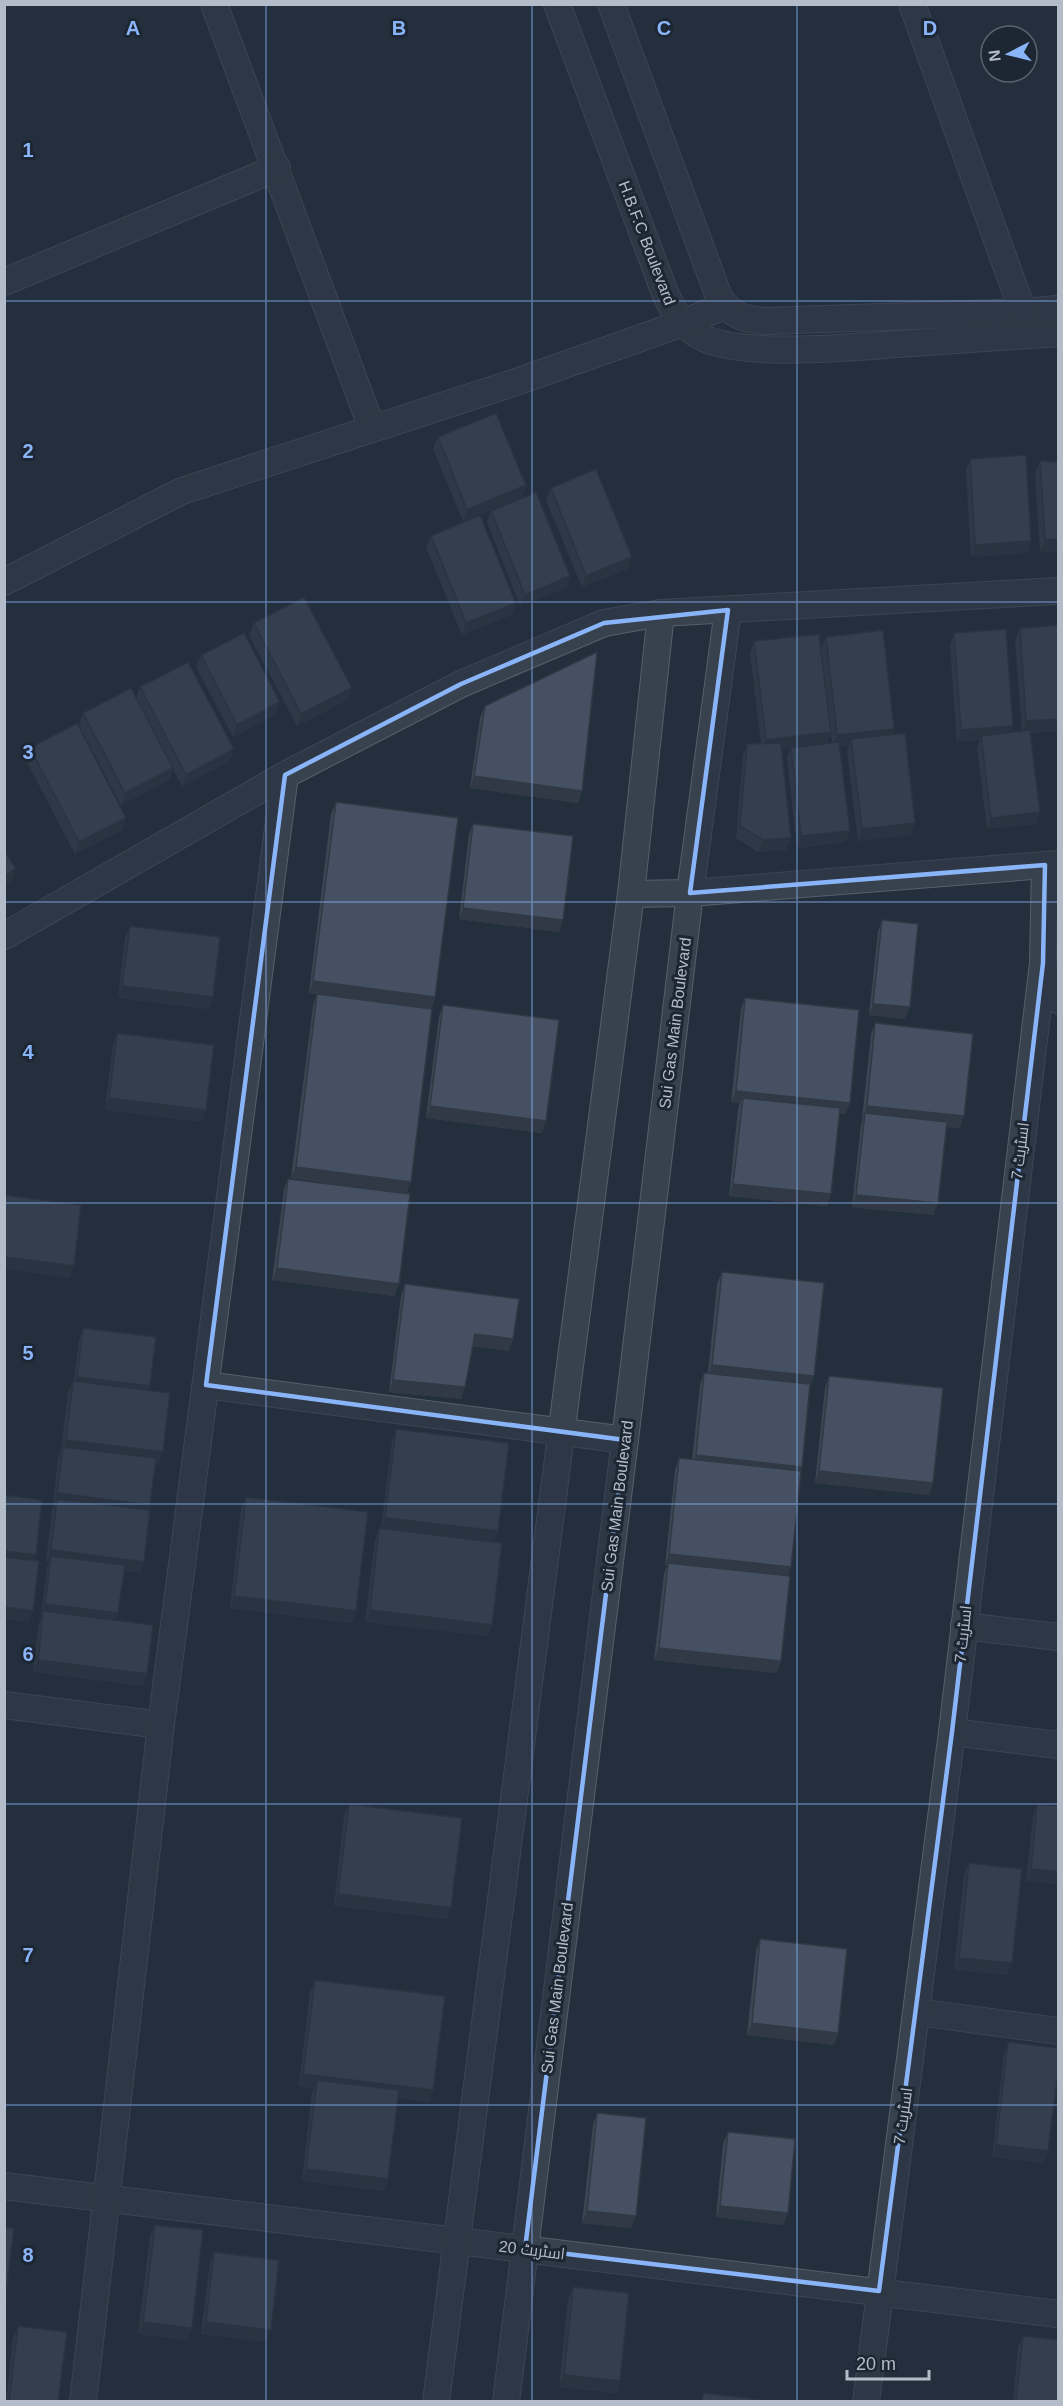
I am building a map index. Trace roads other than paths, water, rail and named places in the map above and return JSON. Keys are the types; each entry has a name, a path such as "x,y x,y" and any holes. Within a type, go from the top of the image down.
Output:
{"street":[{"path":"214,4 372,428"},
{"name":"H.B.F.C Boulevard","path":"557,4 665,293 673,311 699,336 721,345 742,348 852,347 1059,333"},
{"path":"611,4 719,297 724,306 739,317 751,321 767,321 1059,309"},
{"path":"912,4 1023,312"},
{"path":"4,282 277,168"},
{"path":"4,582 182,491 519,381 683,323 724,306"},
{"path":"4,936 285,775 462,684 604,622 661,614 1059,591"},
{"name":"Sui Gas Main Boulevard","path":"506,2402 690,892 728,610"},
{"path":"436,2402 631,894 661,614"},
{"path":"83,2402 161,1725 285,775"},
{"path":"631,894 690,892 1052,864"},
{"name":"اسٹریٹ 7","path":"866,2402 952,1732 1052,864"},
{"path":"1042,963 1059,1000"},
{"path":"206,1385 625,1440"},
{"path":"964,1626 1059,1637"},
{"path":"4,1705 161,1725"},
{"path":"952,1732 1059,1745"},
{"path":"917,2012 1059,2031"},
{"name":"اسٹریٹ 20","path":"4,2186 1059,2314"}]}
